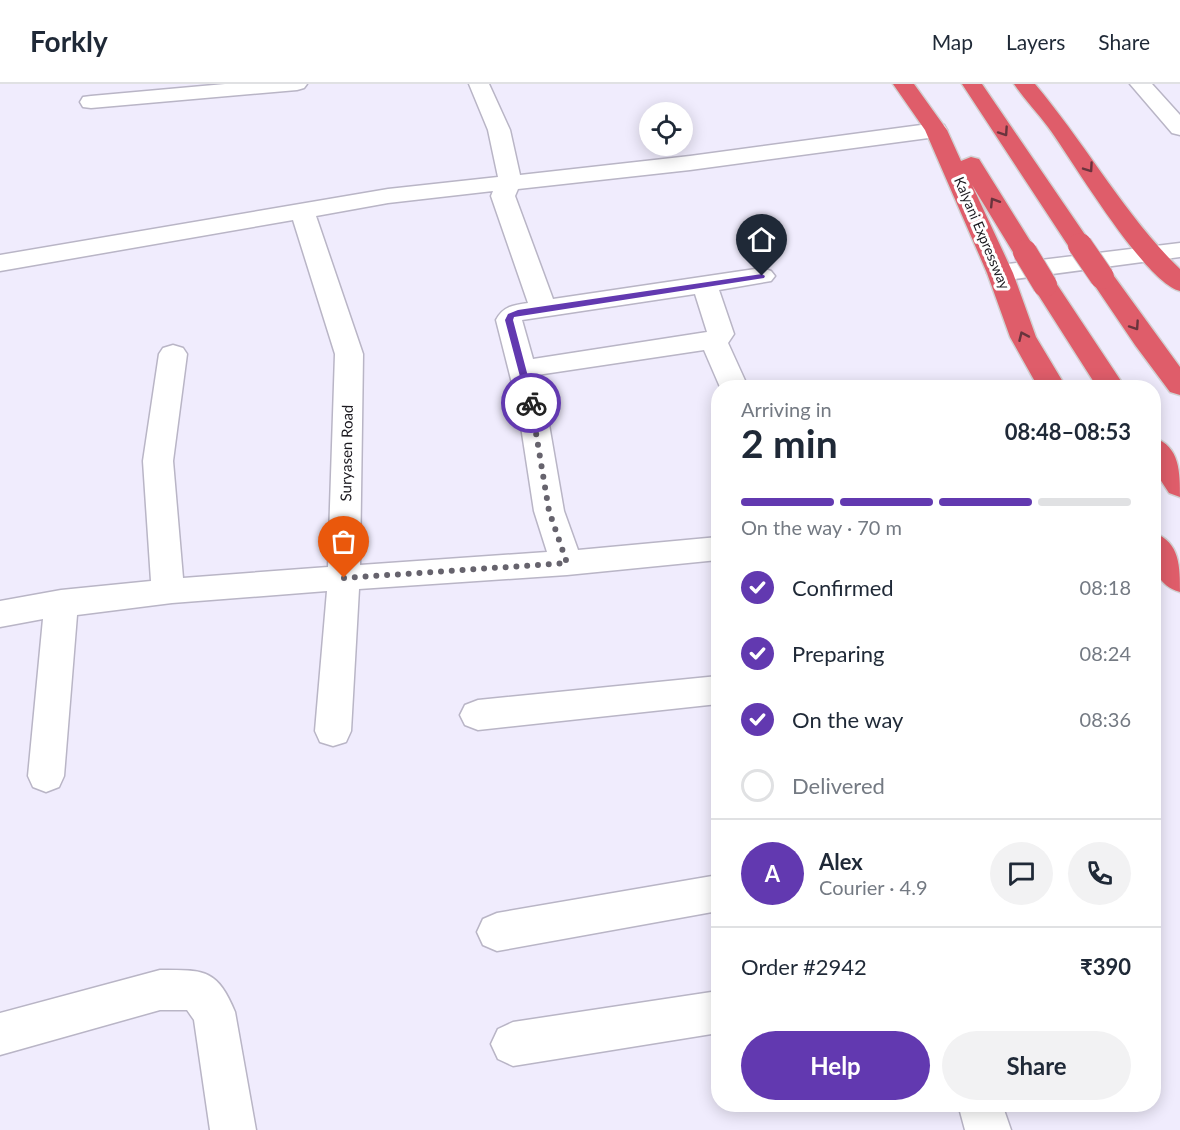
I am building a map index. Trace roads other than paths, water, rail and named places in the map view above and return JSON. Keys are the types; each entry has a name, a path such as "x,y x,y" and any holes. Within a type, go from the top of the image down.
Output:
{"highway":[{"name":"Kalyani Expressway","path":"903,84 936,130 1000,273 1023,337 1048,380"},
{"path":"921,84 1106,380"},
{"path":"972,84 1144,339 1180,386"},
{"path":"1024,84 1055,121 1149,253 1180,283"},
{"path":"1161,458 1180,486"},
{"path":"1161,554 1180,580"}],"street":[{"path":"90,102 297,84"},
{"path":"479,84 499,130 510,181 503,196 544,309"},
{"path":"1140,84 1180,128"},
{"path":"0,263 303,213 388,196 690,163 936,130"},
{"name":"Suryasen Road","path":"303,213 350,354 344,578 333,731"},
{"path":"1000,273 1180,250"},
{"path":"567,563 549,511 532,406 509,320 511,315 518,312 762,276"},
{"path":"522,369 714,341 722,334 705,285"},
{"path":"714,341 731,380"},
{"path":"168,590 158,461 173,354"},
{"path":"0,614 61,603 168,590 567,563 711,550"},
{"path":"46,776 61,603"},
{"path":"478,715 711,691"},
{"path":"497,932 711,894"},
{"path":"0,1034 159,990 197,990 214,1012 233,1130"},
{"path":"513,1044 711,1013"},
{"path":"982,1112 988,1130"}]}
